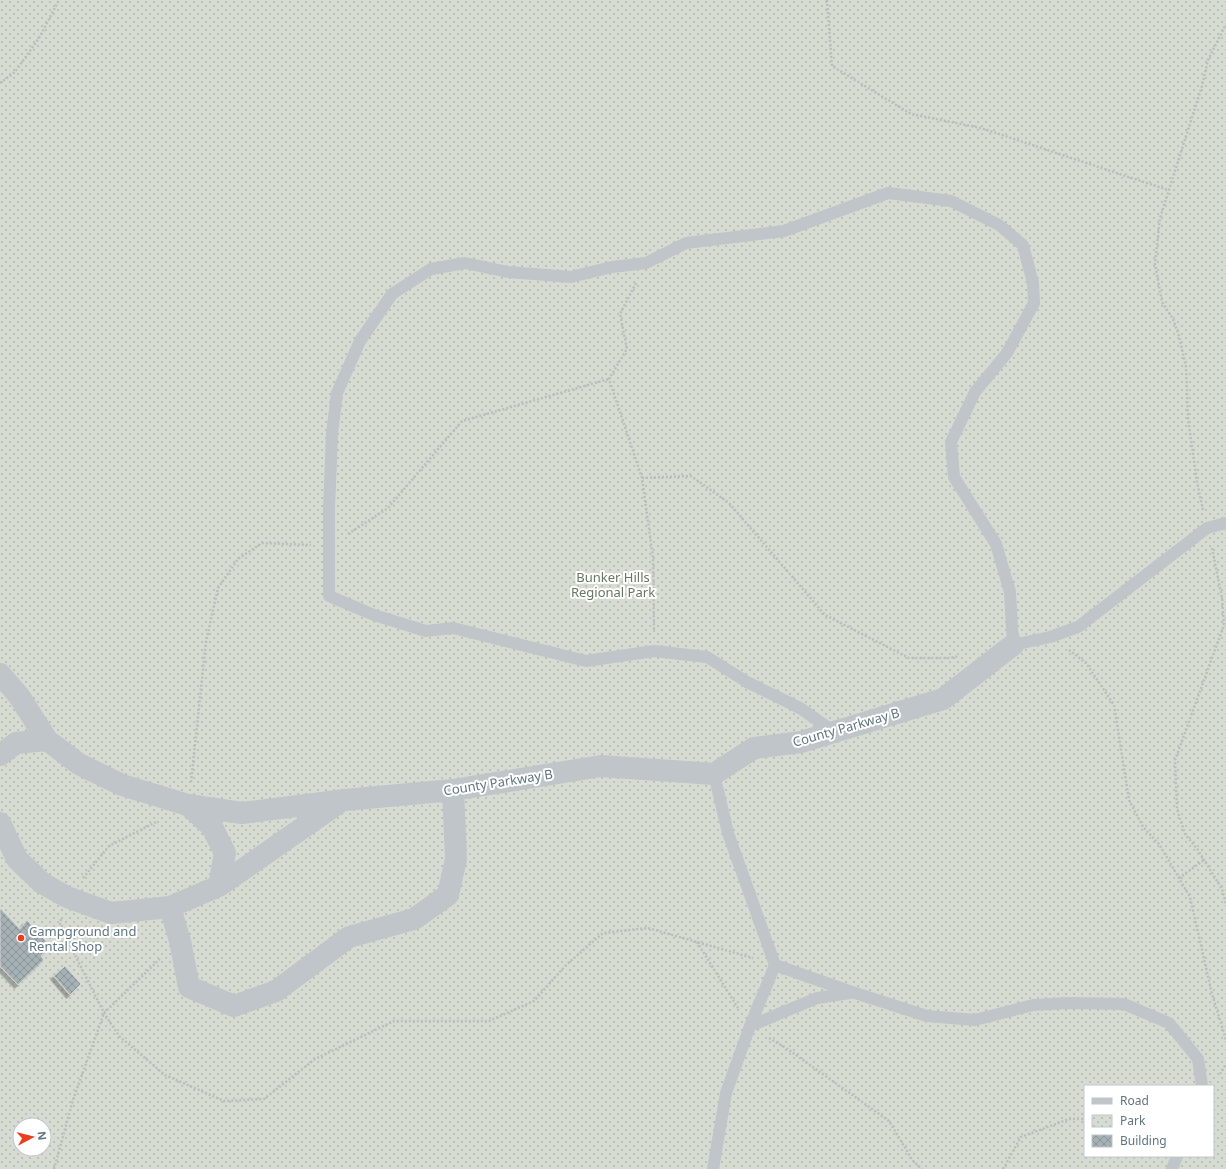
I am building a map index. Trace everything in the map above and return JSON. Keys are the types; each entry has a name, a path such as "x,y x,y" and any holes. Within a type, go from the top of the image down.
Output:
{"street":[{"name":"County Parkway B","path":"0,674 19,696 47,740 80,764 122,785 188,805 242,814 345,800 453,790 601,766 714,774 754,748 801,742 943,699 1013,645"},
{"path":"0,755 16,743 47,740"},
{"path":"170,907 180,941 189,987 234,1006 276,991 349,937 414,919 448,895 456,859 453,790"},
{"path":"0,823 17,860 42,883 67,897 111,913 170,907 219,886 345,800"},
{"path":"188,805 212,827 225,853 219,886"}],"lane":[{"path":"832,732 800,708 747,682 707,657 654,651 586,661 453,628 426,631 374,615 329,596 329,509 332,434 337,393 360,340 392,294 431,270 465,263 508,272 571,277 612,267 646,263 686,243 784,231 888,193 951,201 999,225 1023,245 1033,283 1034,303 1007,353 975,392 951,442 954,477 996,544 1010,592 1013,645 1050,636 1078,627 1207,528 1226,523"},
{"path":"713,1169 726,1092 750,1026 775,965 728,833 714,774"},
{"path":"775,965 927,1016 975,1020 1033,1005 1070,1003 1124,1004 1169,1023 1198,1059 1202,1085"},
{"path":"750,1026 817,998 852,992"},
{"path":"1172,1169 1177,1157"}],"path":[{"path":"0,83 15,72 39,38 59,0"},
{"path":"827,0 832,66 911,114 981,128 1168,190"},
{"path":"1226,24 1208,60 1202,86 1168,190 1160,218 1155,264 1162,302 1173,319 1179,336 1186,367 1188,418 1197,482 1222,598 1224,625 1175,760 1177,809 1185,834 1222,888 1226,904"},
{"path":"646,263 620,314 627,349 609,379 642,478 653,558 654,651"},
{"path":"642,478 691,476 729,503 825,615 909,658 950,658 964,655"},
{"path":"1050,636 1086,663 1114,705 1129,800 1143,827 1159,844 1190,897 1212,994 1226,1040"},
{"path":"1179,878 1204,860"},
{"path":"104,1013 119,1036 164,1075 224,1101 264,1099 315,1059 394,1021 489,1021 534,1002 566,965 603,934 648,928 775,965"},
{"path":"54,1169 73,1100 104,1013 180,941"},
{"path":"697,942 750,1026 786,1048 889,1121 913,1161 922,1169"},
{"path":"1003,1169 1021,1137 1068,1119 1084,1119"}],"green space":[{"name":"Bunker Hills Regional Park","path":"0,0 1226,0 1226,1169 0,1169"}],"building":[{"name":"Campground and Rental Shop","path":"0,908 20,929 27,920 51,947 41,956 44,960 18,985 0,966"},
{"path":"65,966 81,984 70,995 54,976"}],"place":[{"name":"Campground and Rental Shop","path":"21,938"}]}
